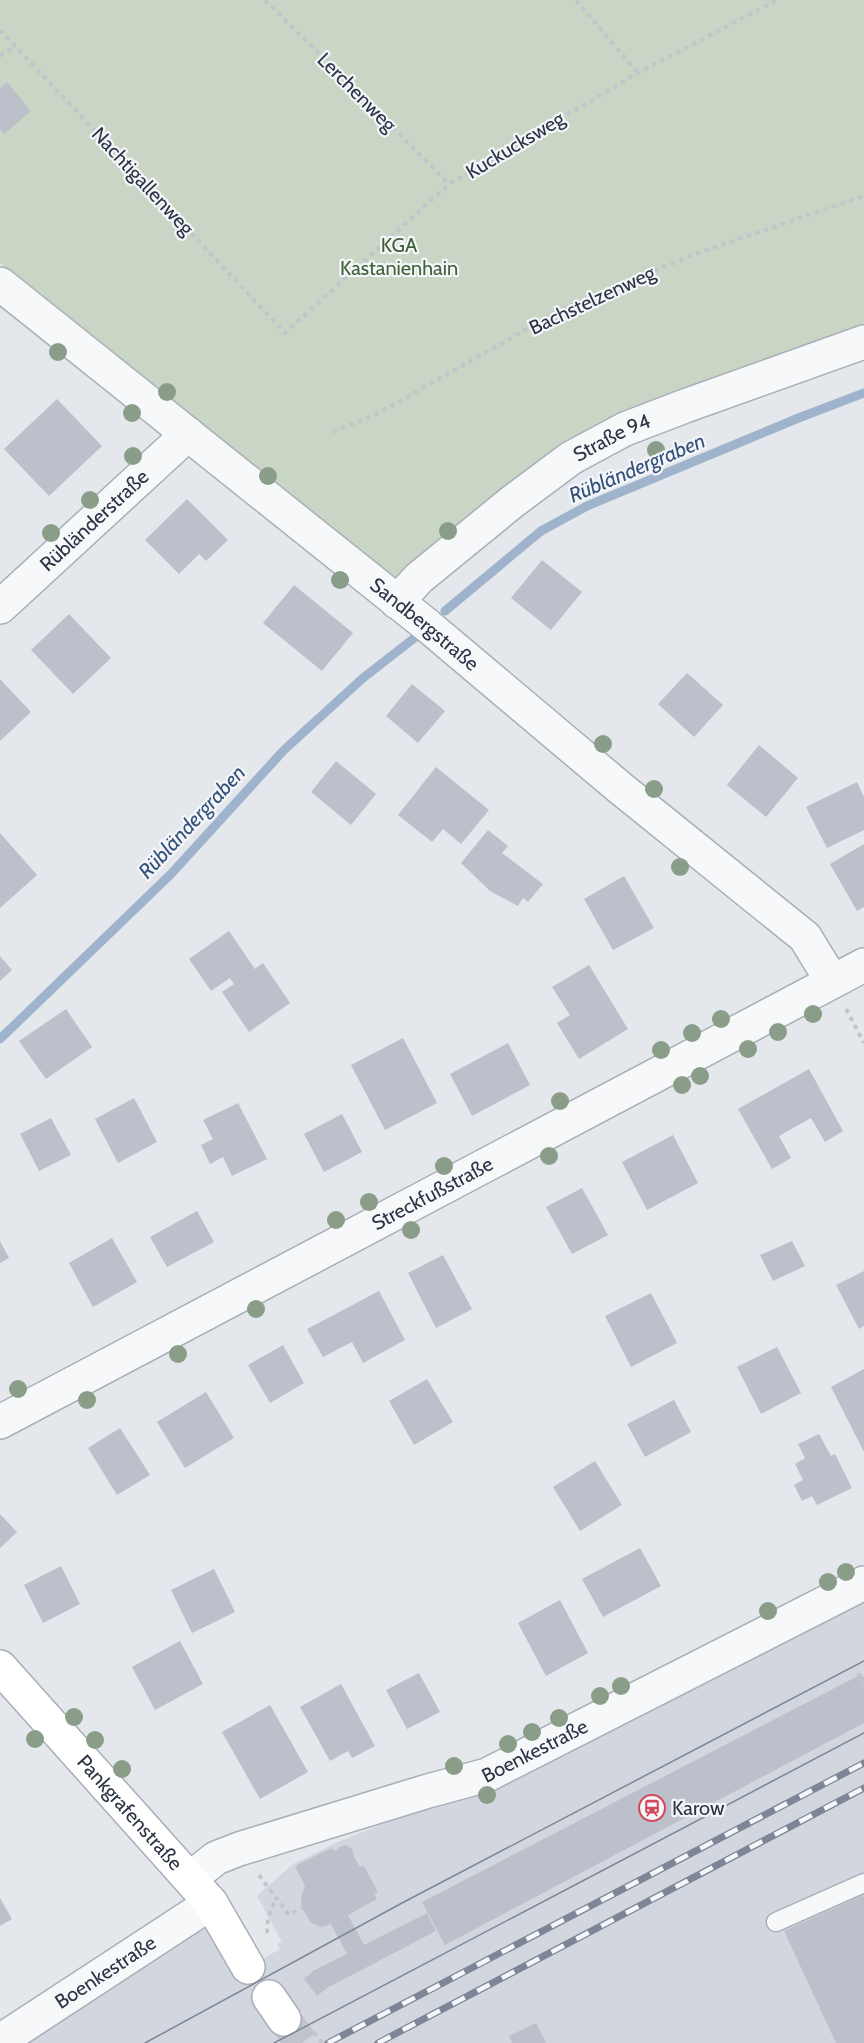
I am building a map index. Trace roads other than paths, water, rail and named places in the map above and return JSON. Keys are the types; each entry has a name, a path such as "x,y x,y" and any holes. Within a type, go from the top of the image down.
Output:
{"main road":[{"name":"Pankgrafenstraße","path":"0,1667 211,1903 248,1967"}],"street":[{"name":"Sandbergstraße","path":"0,284 397,602 619,787 806,937 832,981"},
{"name":"Straße 94","path":"397,602 419,578 512,502 571,458 625,429 864,342"},
{"name":"Rübländerstraße","path":"0,607 188,434"},
{"name":"Streckfußstraße","path":"0,1422 864,965"},
{"name":"Boenkestraße","path":"190,1878 216,1858 239,1849 488,1775 864,1583"},
{"name":"Boenkestraße","path":"0,2041 211,1903"}],"lane":[{"path":"776,1922 864,1883"}],"waterway":[{"name":"Rübländergraben","path":"445,611 541,531 587,506 864,393"},
{"name":"Rübländergraben","path":"0,1039 171,874 284,750 363,678 417,636"}],"tunnel":[{"path":"284,2019 302,2043"}],"tram line":[{"path":"145,2043 402,1903 864,1661"},
{"path":"274,2043 864,1733"}],"railway":[{"path":"328,2043 864,1763"},
{"path":"378,2043 864,1788"}],"place":[{"name":"Karow","path":"652,1808"}],"park label":[{"name":"KGA Kastanienhain","path":"399,256"}]}
